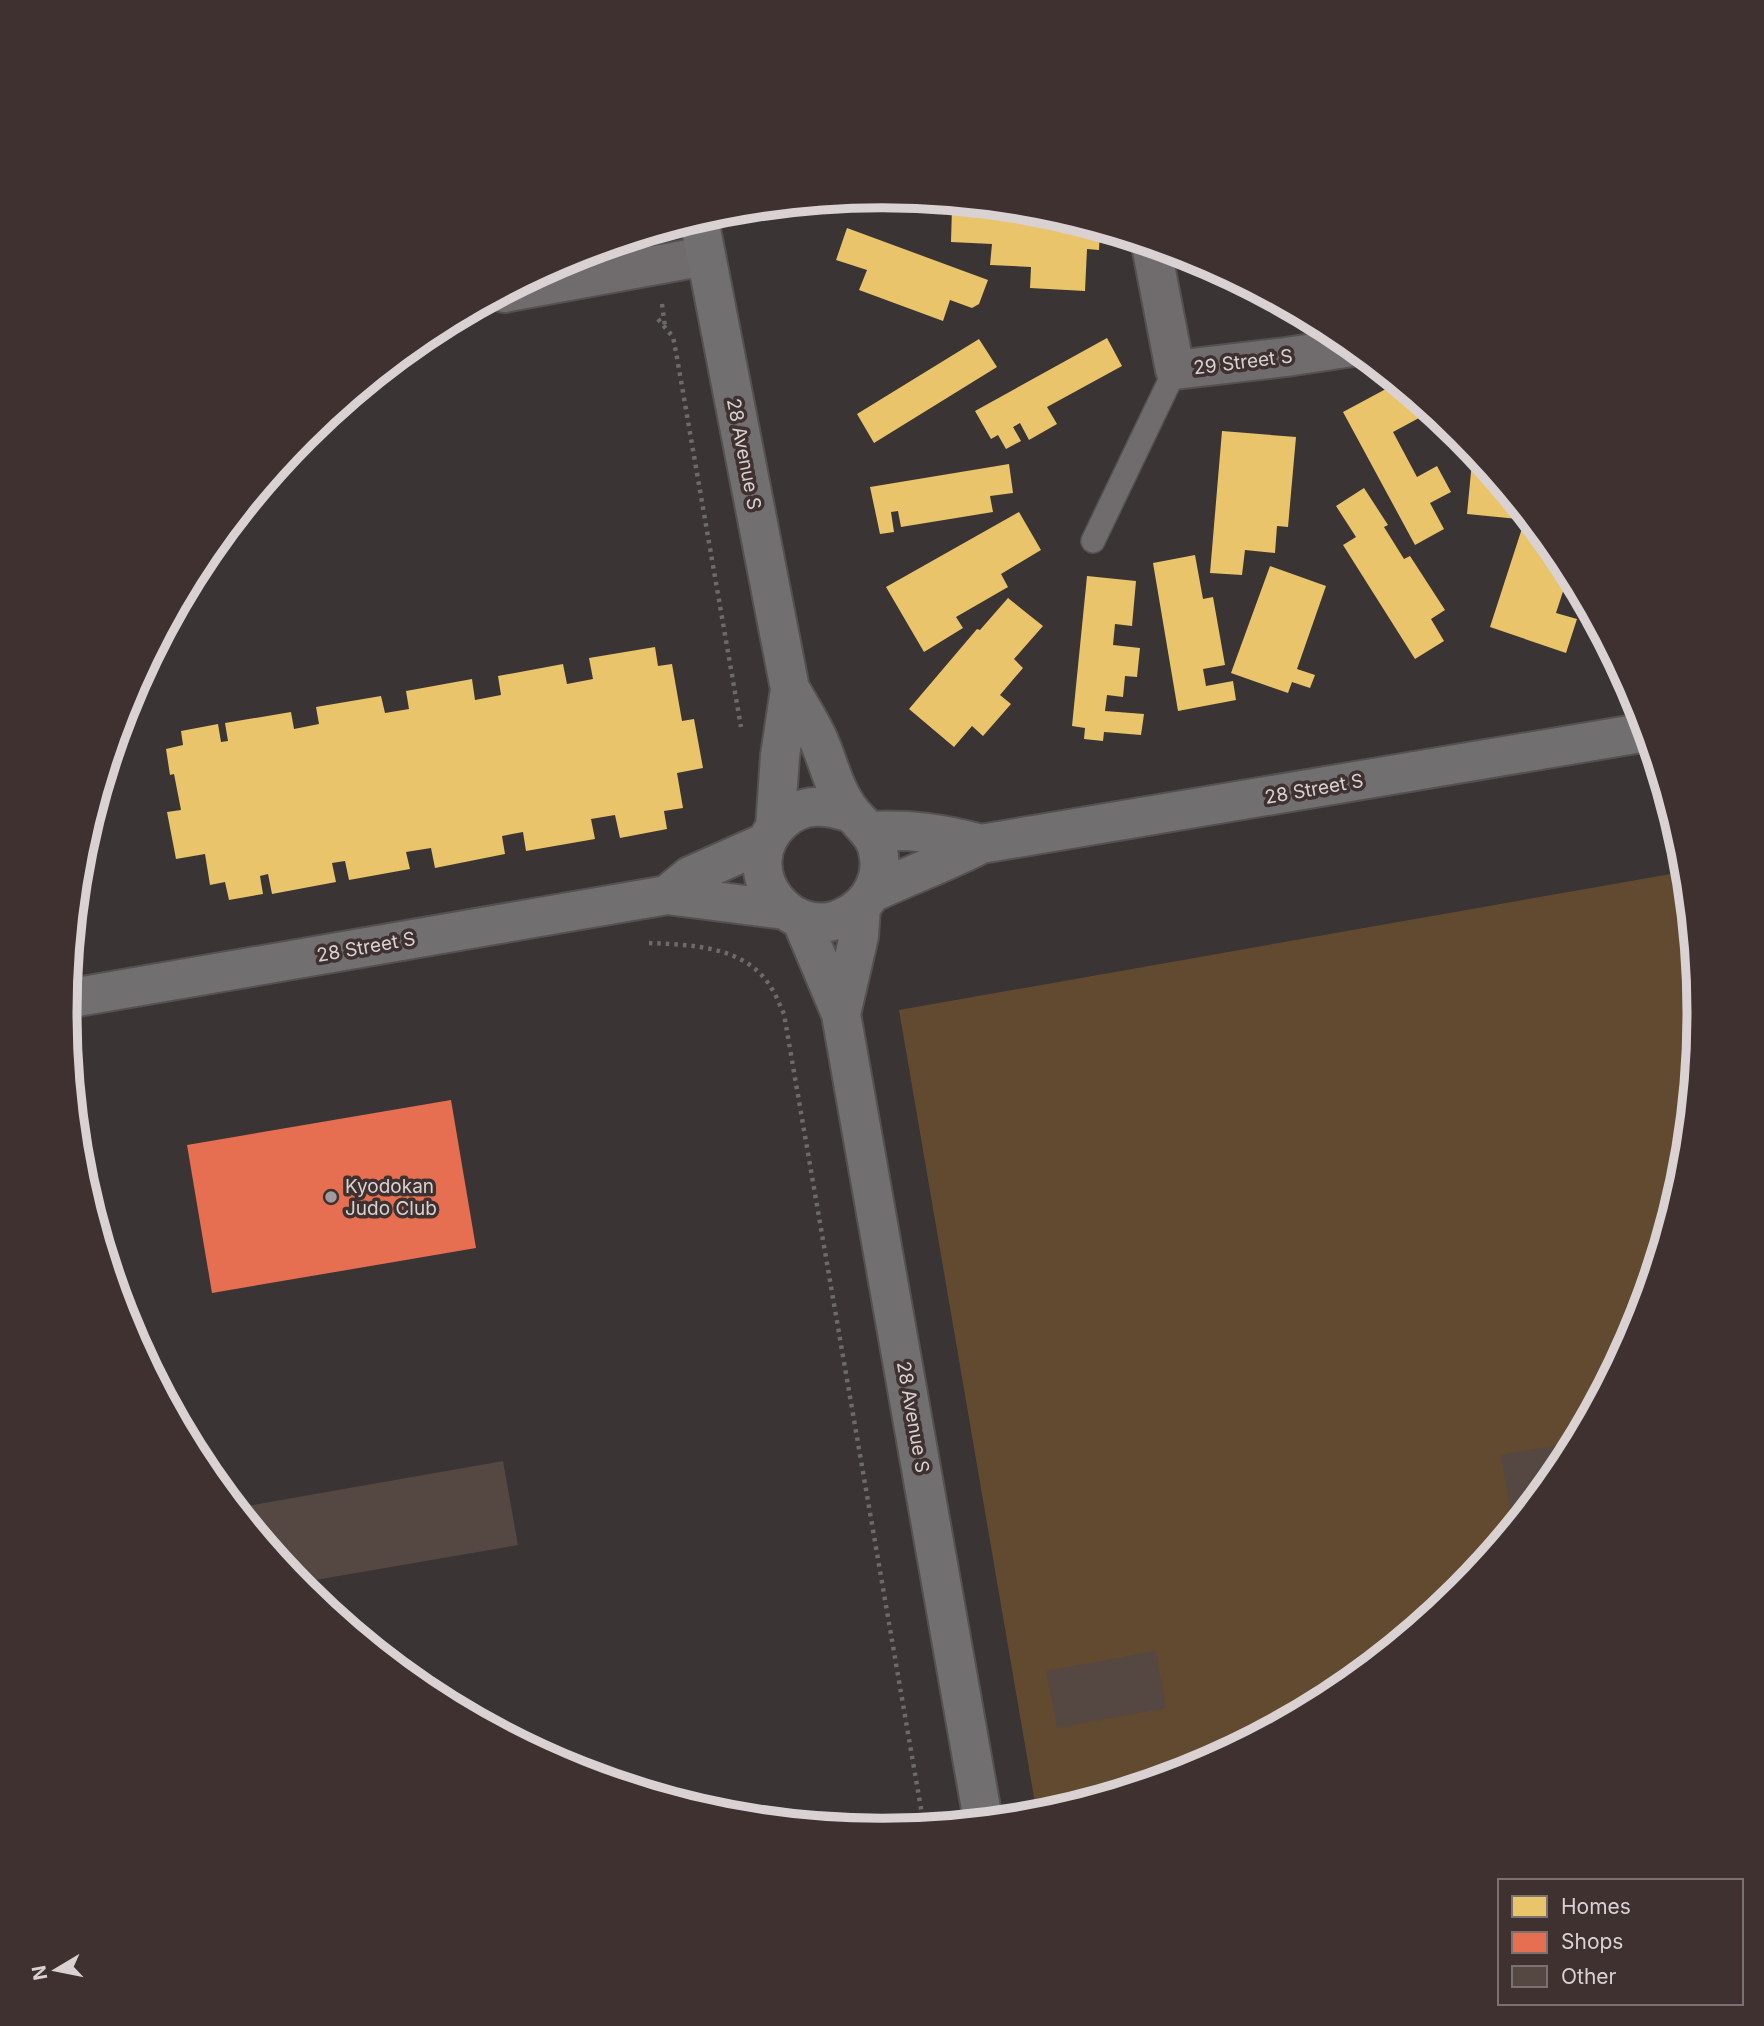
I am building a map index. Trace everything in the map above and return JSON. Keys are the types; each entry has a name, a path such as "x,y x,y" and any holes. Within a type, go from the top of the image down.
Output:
{"street":[{"name":"28 Avenue S","path":"701,229 790,689"},
{"path":"1153,255 1175,370"},
{"path":"533,288 705,256"},
{"name":"29 Street S","path":"1175,370 1336,349"},
{"path":"790,689 817,736 833,778 860,822 874,839 880,857 878,876 867,900 841,1014"},
{"path":"790,689 762,866 766,886 776,903 793,914 841,1014"},
{"name":"28 Street S","path":"981,844 1637,734"},
{"path":"667,895 690,876 769,835 789,814 808,807 828,806 860,822 942,833 981,844"},
{"path":"667,895 793,914 827,923 845,918 867,900 909,875 944,863 981,844"},
{"name":"28 Street S","path":"78,997 667,895"},
{"name":"28 Avenue S","path":"841,1014 982,1812"}],"lane":[{"path":"1093,541 1175,370"}],"path":[{"path":"658,319 673,337 677,352 743,737"},
{"path":"638,942 689,945 726,951 753,968 771,987 784,1014 922,1816"}],"shaded area":[{"path":"1675,873 1685,960 1687,1013 1685,1066 1672,1170 1660,1221 1626,1321 1579,1416 1551,1460 1521,1503 1451,1582 1372,1652 1329,1682 1238,1735 1190,1757 1090,1791 1039,1803 1035,1804 899,1010"}],"building: Homes":[{"path":"952,212 1039,223 1100,238 1099,250 1087,249 1085,291 1030,288 1031,267 990,265 992,244 951,242"},
{"path":"847,228 988,280 979,304 972,308 950,300 943,321 859,290 867,270 836,260"},
{"path":"1107,338 1122,366 1047,407 1057,424 1029,440 1020,423 1013,427 1021,441 1006,449 998,435 991,439 975,411"},
{"path":"979,339 997,367 874,443 857,414"},
{"path":"1388,388 1414,409 1419,418 1393,432 1417,477 1437,466 1451,492 1430,503 1444,529 1415,545 1343,412"},
{"path":"1222,431 1296,437 1288,527 1277,526 1275,553 1245,550 1242,575 1210,573"},
{"path":"1009,464 1013,493 990,496 993,512 901,527 898,511 891,512 894,532 880,534 870,487"},
{"path":"1472,466 1518,519 1467,514"},
{"path":"1364,488 1388,525 1384,527 1404,559 1410,556 1445,610 1431,619 1444,641 1415,659 1343,545 1356,537 1336,506"},
{"path":"1019,512 1041,550 1001,574 1008,587 956,617 963,628 924,652 886,587"},
{"path":"1523,526 1564,587 1556,613 1577,619 1566,653 1490,627"},
{"path":"1195,555 1203,599 1213,597 1225,665 1203,669 1206,686 1233,681 1236,700 1178,711 1153,563"},
{"path":"1270,566 1326,586 1297,669 1315,675 1310,688 1292,682 1288,693 1231,673"},
{"path":"1087,576 1136,581 1132,626 1115,624 1113,645 1140,648 1137,677 1125,676 1123,697 1107,695 1105,711 1144,714 1141,735 1104,732 1103,741 1084,739 1085,728 1072,726"},
{"path":"1008,598 1043,626 1014,659 1023,668 1000,695 1011,704 983,736 972,726 954,747 909,709 977,629 980,630"},
{"path":"655,647 658,666 672,664 682,721 694,719 703,768 677,773 683,808 664,811 667,829 620,838 615,815 591,819 595,839 526,851 523,832 502,836 505,854 435,868 431,848 406,852 410,869 349,880 345,861 332,863 336,882 272,894 268,874 260,876 263,894 229,900 225,882 210,885 205,854 176,859 167,812 181,810 174,774 170,775 166,749 183,745 181,731 218,724 221,742 228,741 225,723 291,712 294,729 319,724 316,707 381,696 385,713 409,709 406,691 472,679 475,700 501,695 498,676 563,664 567,684 593,679 589,658"}],"building: Shops":[{"name":"Kyodokan Judo Club","path":"451,1100 476,1248 212,1293 187,1145"}],"building: Other":[{"path":"1561,1444 1511,1515 1501,1455"},
{"path":"503,1461 518,1545 312,1581 246,1506"},
{"path":"1156,1651 1166,1708 1057,1728 1046,1671"}],"place":[{"name":"Kyodokan Judo Club","path":"331,1197"}]}
